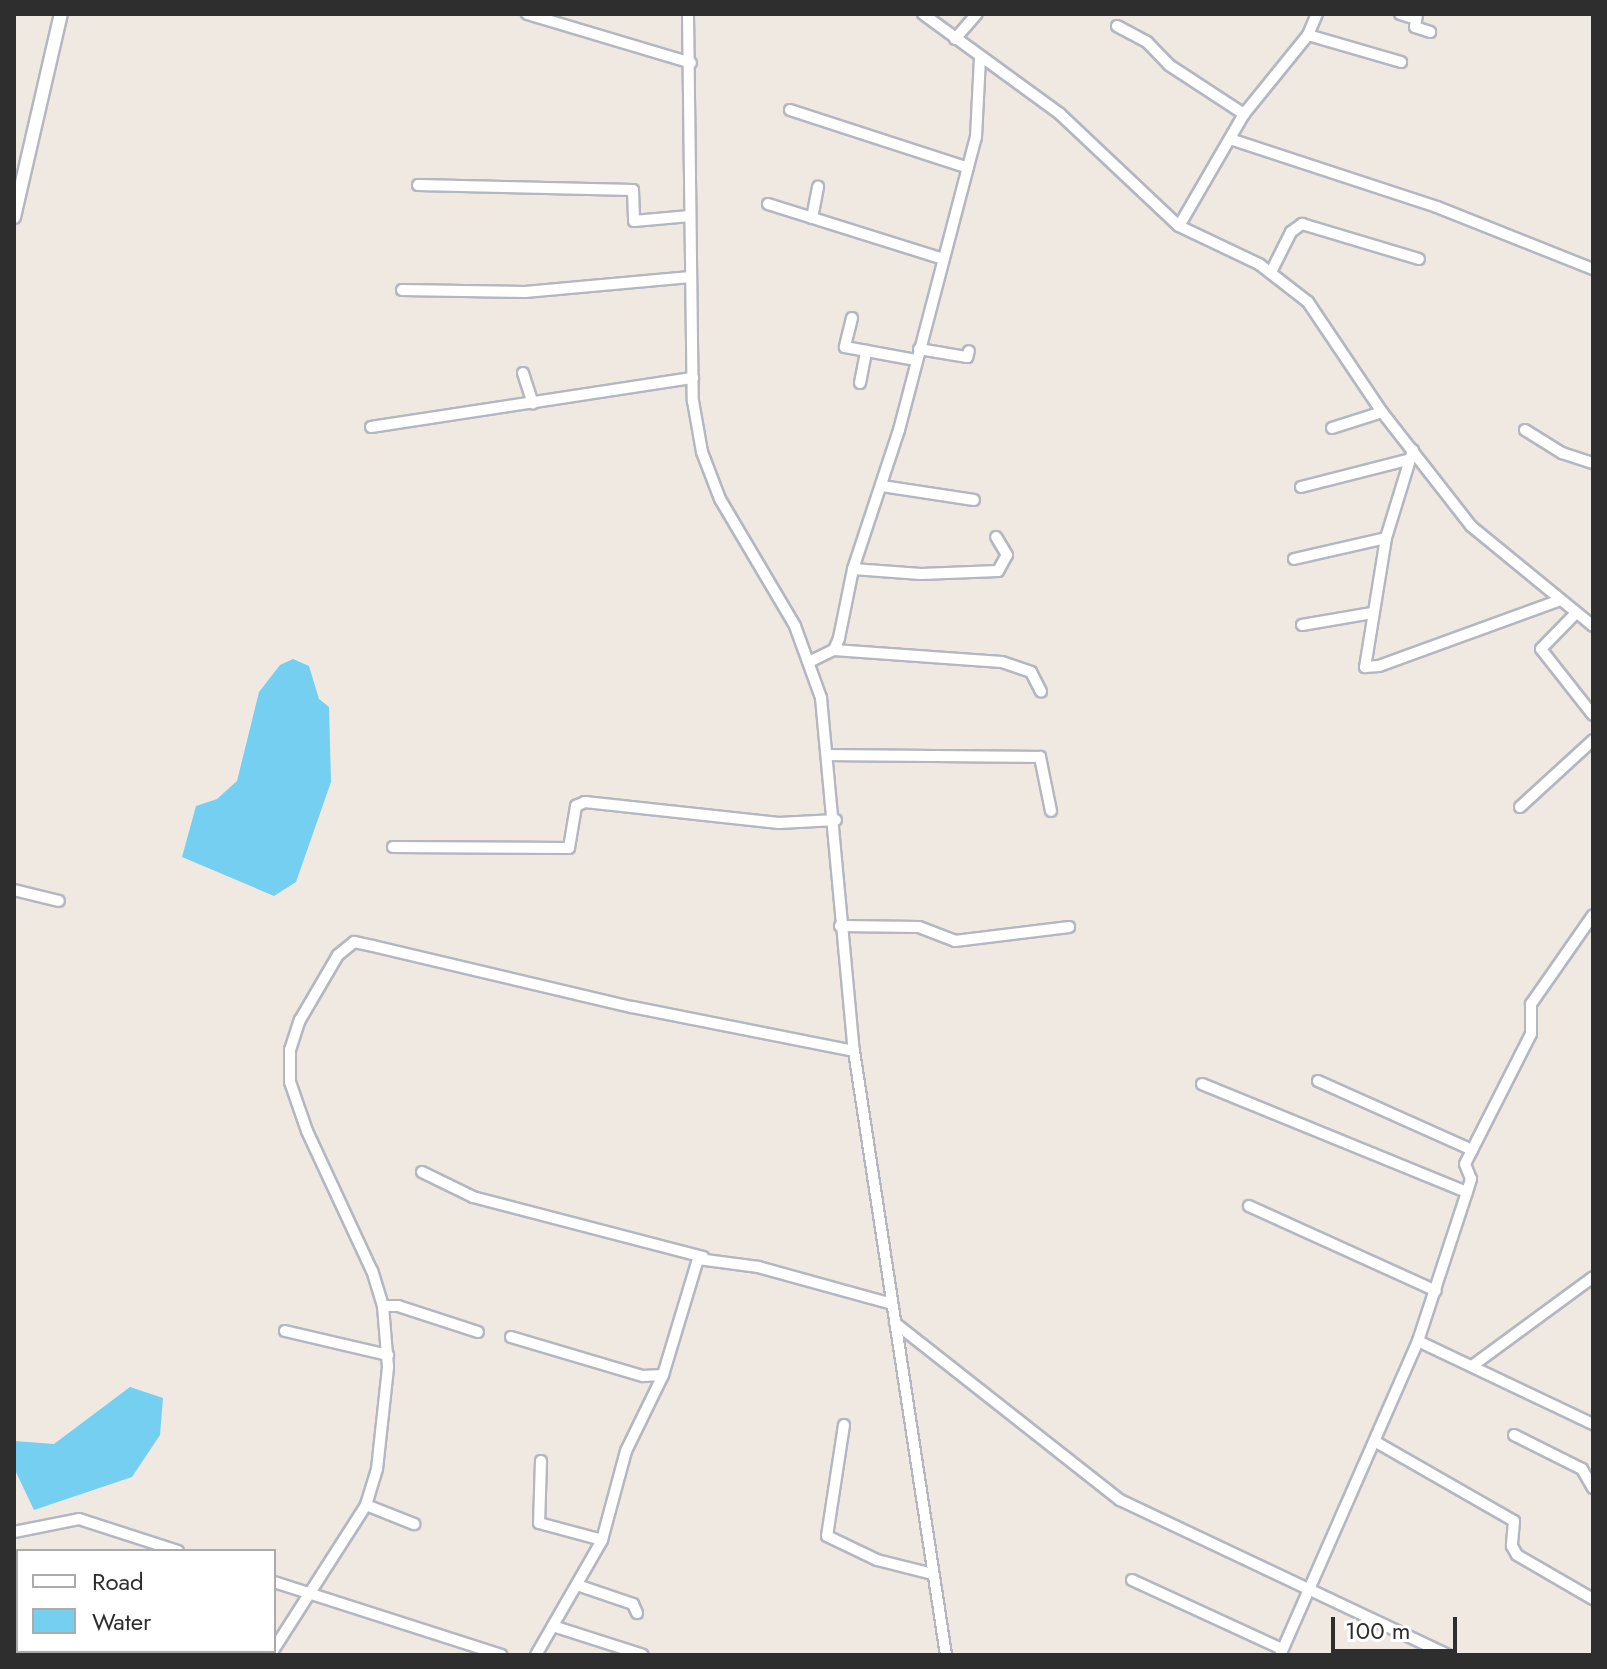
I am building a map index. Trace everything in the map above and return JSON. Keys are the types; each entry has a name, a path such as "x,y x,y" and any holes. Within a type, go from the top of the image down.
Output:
{"street":[{"path":"14,217 61,14"},
{"path":"527,14 691,63"},
{"path":"688,14 693,378 709,472 811,661 836,820 840,926 854,1051 946,1655"},
{"path":"923,14 1060,114 1179,226 1271,272 1326,322 1410,455 1471,526 1593,626"},
{"path":"955,39 977,14"},
{"path":"1179,226 1244,114 1308,35 1317,14"},
{"path":"1400,14 1417,16 1415,27 1430,32"},
{"path":"1117,26 1147,42 1169,65 1244,114"},
{"path":"1308,35 1401,62"},
{"path":"834,650 853,569 882,486 968,168 978,124 980,58"},
{"path":"790,110 968,168"},
{"path":"1230,139 1437,207 1593,269"},
{"path":"418,185 633,190 634,221 690,216"},
{"path":"812,218 818,187"},
{"path":"768,204 943,259"},
{"path":"1271,272 1291,232 1302,224 1419,259"},
{"path":"402,290 525,292 690,277"},
{"path":"852,318 845,347 967,357 969,351"},
{"path":"860,383 866,351"},
{"path":"523,373 533,403"},
{"path":"371,427 693,378"},
{"path":"1332,428 1382,412"},
{"path":"1525,430 1568,456 1572,453 1593,463"},
{"path":"1301,487 1410,455"},
{"path":"1410,455 1386,538 1364,658 1368,668 1560,600"},
{"path":"882,486 974,500"},
{"path":"853,569 921,574 998,571 1007,555 996,537"},
{"path":"1294,559 1386,538"},
{"path":"1302,625 1372,613"},
{"path":"1576,613 1541,649 1593,715"},
{"path":"811,661 834,650 1002,662 1031,672 1041,692"},
{"path":"1520,807 1593,740"},
{"path":"828,755 1040,757 1051,811"},
{"path":"393,847 569,848 576,806 585,802 779,823 836,820"},
{"path":"14,890 59,901"},
{"path":"1132,1580 1281,1652 1418,1341 1471,1179 1465,1164 1531,1034 1531,1004 1593,915"},
{"path":"840,926 919,927 955,941 1069,927"},
{"path":"276,1646 366,1505 377,1469 388,1355 383,1306 355,1226 307,1131 290,1082 290,1050 300,1020 321,978 354,942 632,1007 854,1051"},
{"path":"1318,1081 1472,1150"},
{"path":"1202,1084 1467,1192"},
{"path":"422,1172 473,1197 892,1304"},
{"path":"1249,1206 1436,1291"},
{"path":"536,1655 580,1586 602,1540 626,1451 663,1375 682,1323 694,1265 703,1257"},
{"path":"1472,1366 1593,1277"},
{"path":"383,1306 398,1306 478,1332"},
{"path":"895,1323 1120,1500 1163,1524 1310,1586 1448,1655"},
{"path":"285,1331 388,1355"},
{"path":"511,1337 643,1376 663,1375"},
{"path":"1418,1341 1593,1424"},
{"path":"844,1425 827,1536 877,1560 933,1574"},
{"path":"1514,1435 1582,1469 1593,1488"},
{"path":"1376,1442 1514,1521 1512,1546 1517,1555 1593,1599"},
{"path":"541,1461 539,1523 602,1540"},
{"path":"366,1505 414,1524"},
{"path":"14,1532 79,1519 172,1549"},
{"path":"276,1583 502,1655"},
{"path":"580,1586 633,1604 637,1613"},
{"path":"556,1627 643,1655"}],"water":[{"path":"293,659 309,666 319,699 329,707 331,782 296,882 274,896 182,857 196,806 217,799 237,781 259,692 280,665"},
{"path":"130,1387 163,1398 160,1435 132,1477 34,1510 14,1468 14,1441 54,1444"}]}
